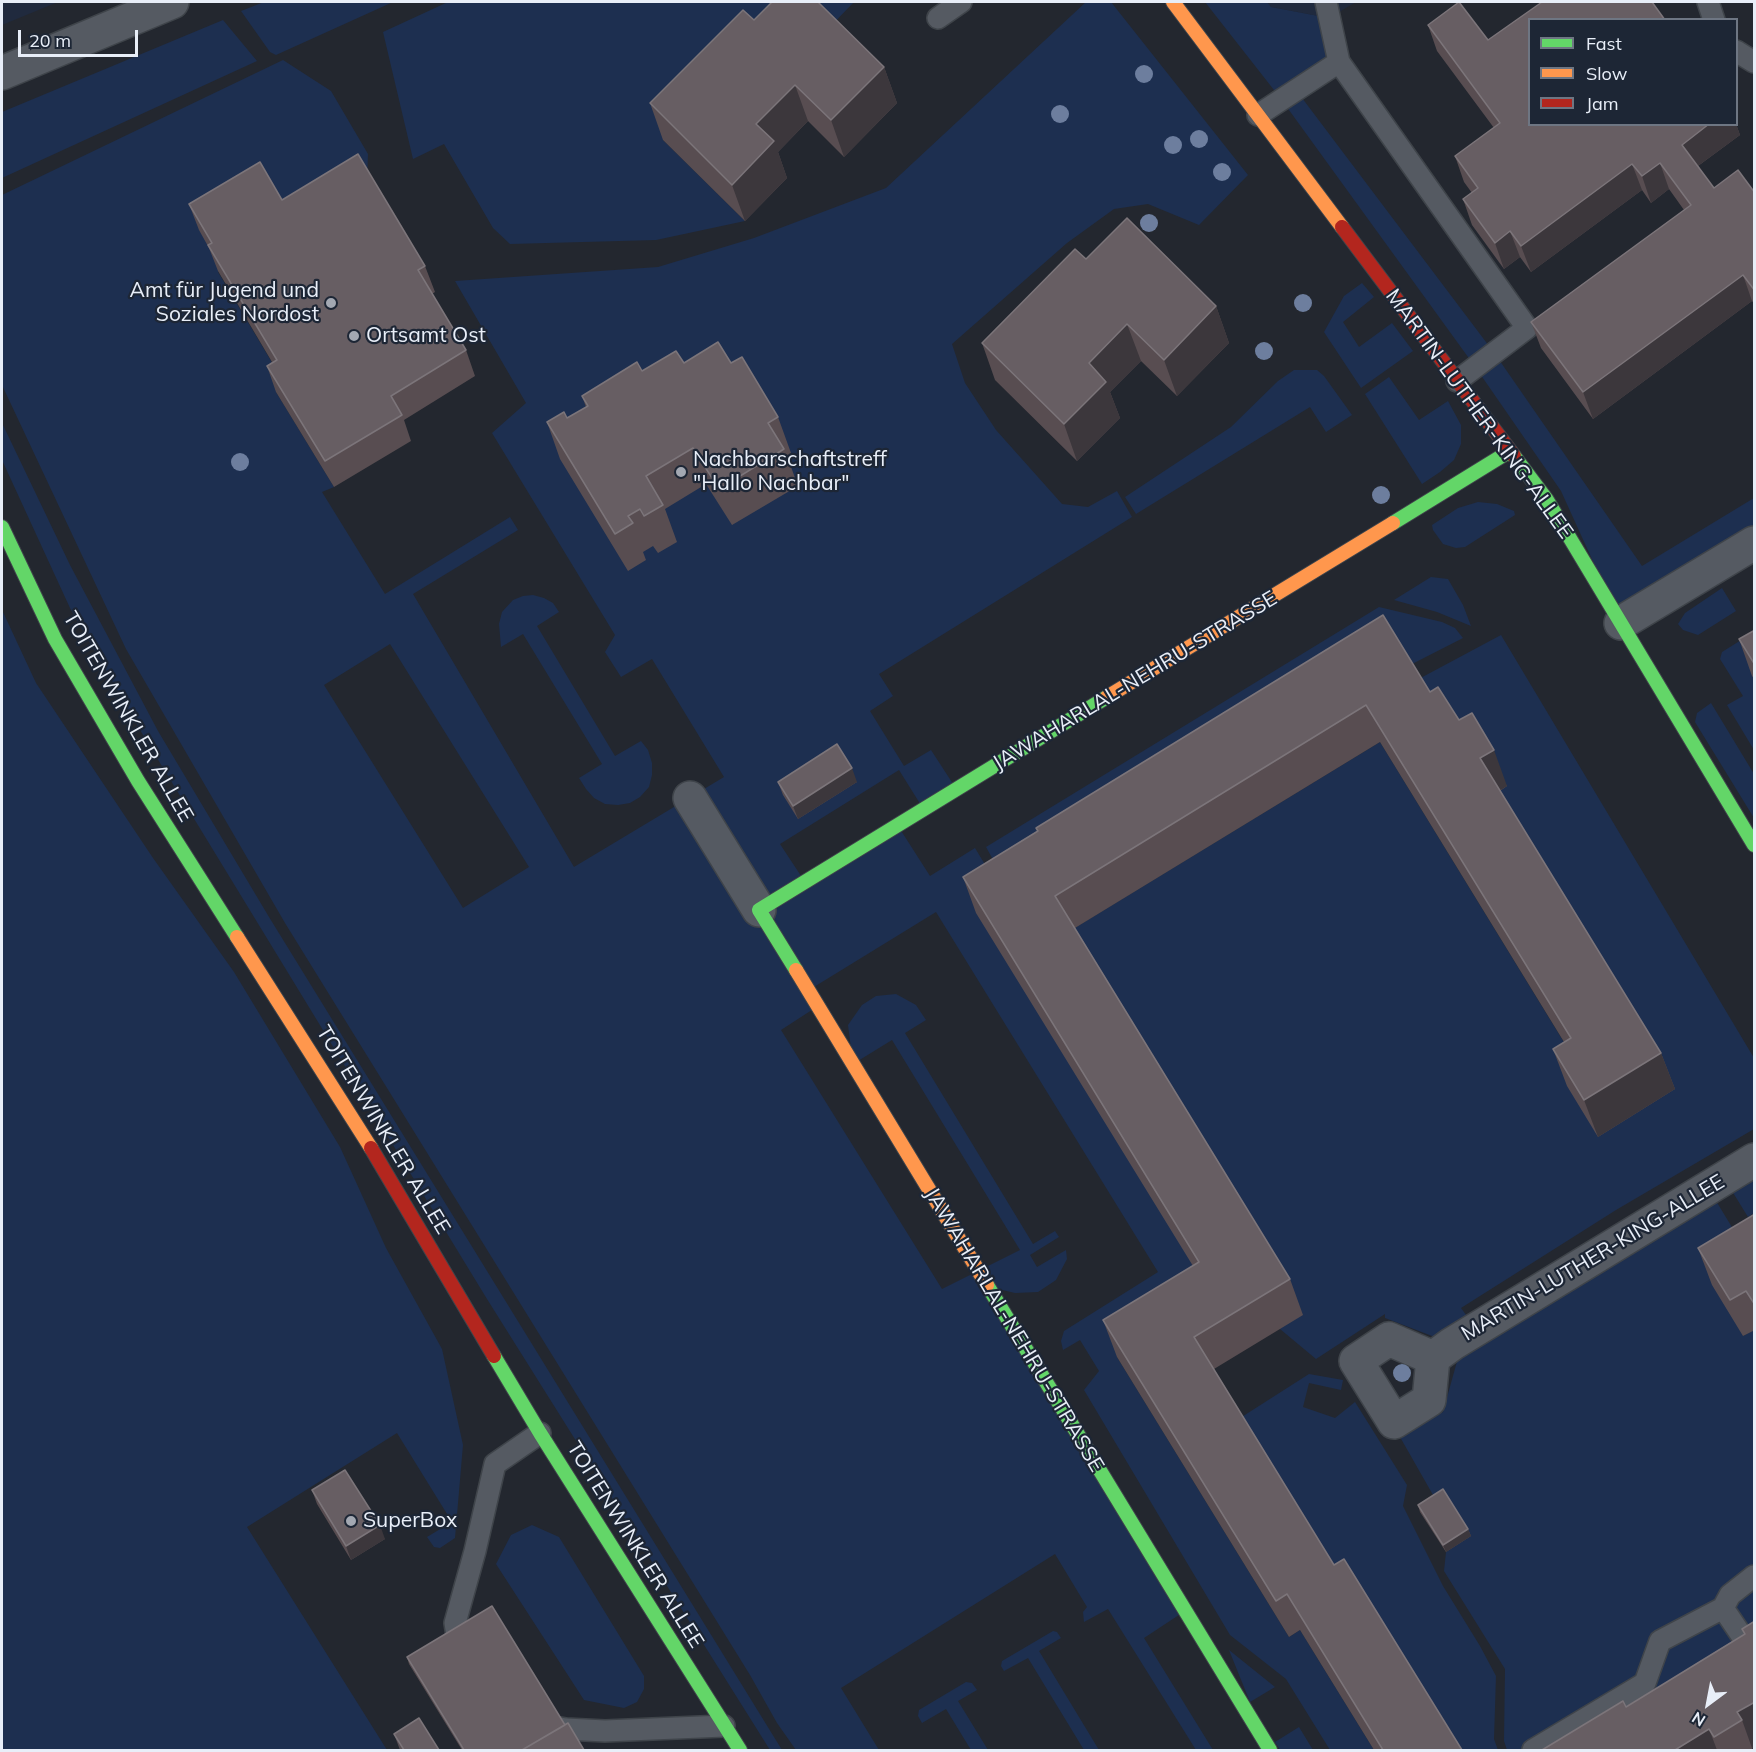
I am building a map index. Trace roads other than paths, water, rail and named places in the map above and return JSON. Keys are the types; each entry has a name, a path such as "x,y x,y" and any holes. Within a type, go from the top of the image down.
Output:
{"street":[{"path":"2,74 172,2"},
{"name":"MARTIN-LUTHER-KING-ALLEE","path":"1173,2 1547,500 1755,845"},
{"name":"JAWAHARLAL-NEHRU-STRASSE","path":"759,910 1510,451"},
{"name":"TOITENWINKLER ALLEE","path":"2,526 56,639 132,771 350,1113 540,1433 740,1750"},
{"path":"1621,623 1755,543"},
{"name":"JAWAHARLAL-NEHRU-STRASSE","path":"690,798 1270,1750"},
{"name":"MARTIN-LUTHER-KING-ALLEE","path":"1433,1358 1462,1337 1755,1160"}],"lane":[{"path":"938,18 962,2"},
{"path":"1326,2 1339,62 1527,328 1457,381"},
{"path":"1708,2 1713,18"},
{"path":"1738,52 1755,62"},
{"path":"1258,115 1339,62"},
{"path":"476,1671 460,1645 455,1623 475,1551 495,1464 540,1433"},
{"path":"1533,1750 1645,1683 1660,1641 1723,1608 1730,1595 1755,1576"},
{"path":"1723,1608 1755,1654"},
{"path":"527,1719 537,1724 566,1729 605,1731 724,1726"}],"place":[{"name":"Amt für Jugend und Soziales Nordost","path":"331,303"},
{"name":"Ortsamt Ost","path":"354,336"},
{"name":"Nachbarschaftstreff \"Hallo Nachbar\"","path":"681,472"},
{"name":"SuperBox","path":"351,1521"}]}
